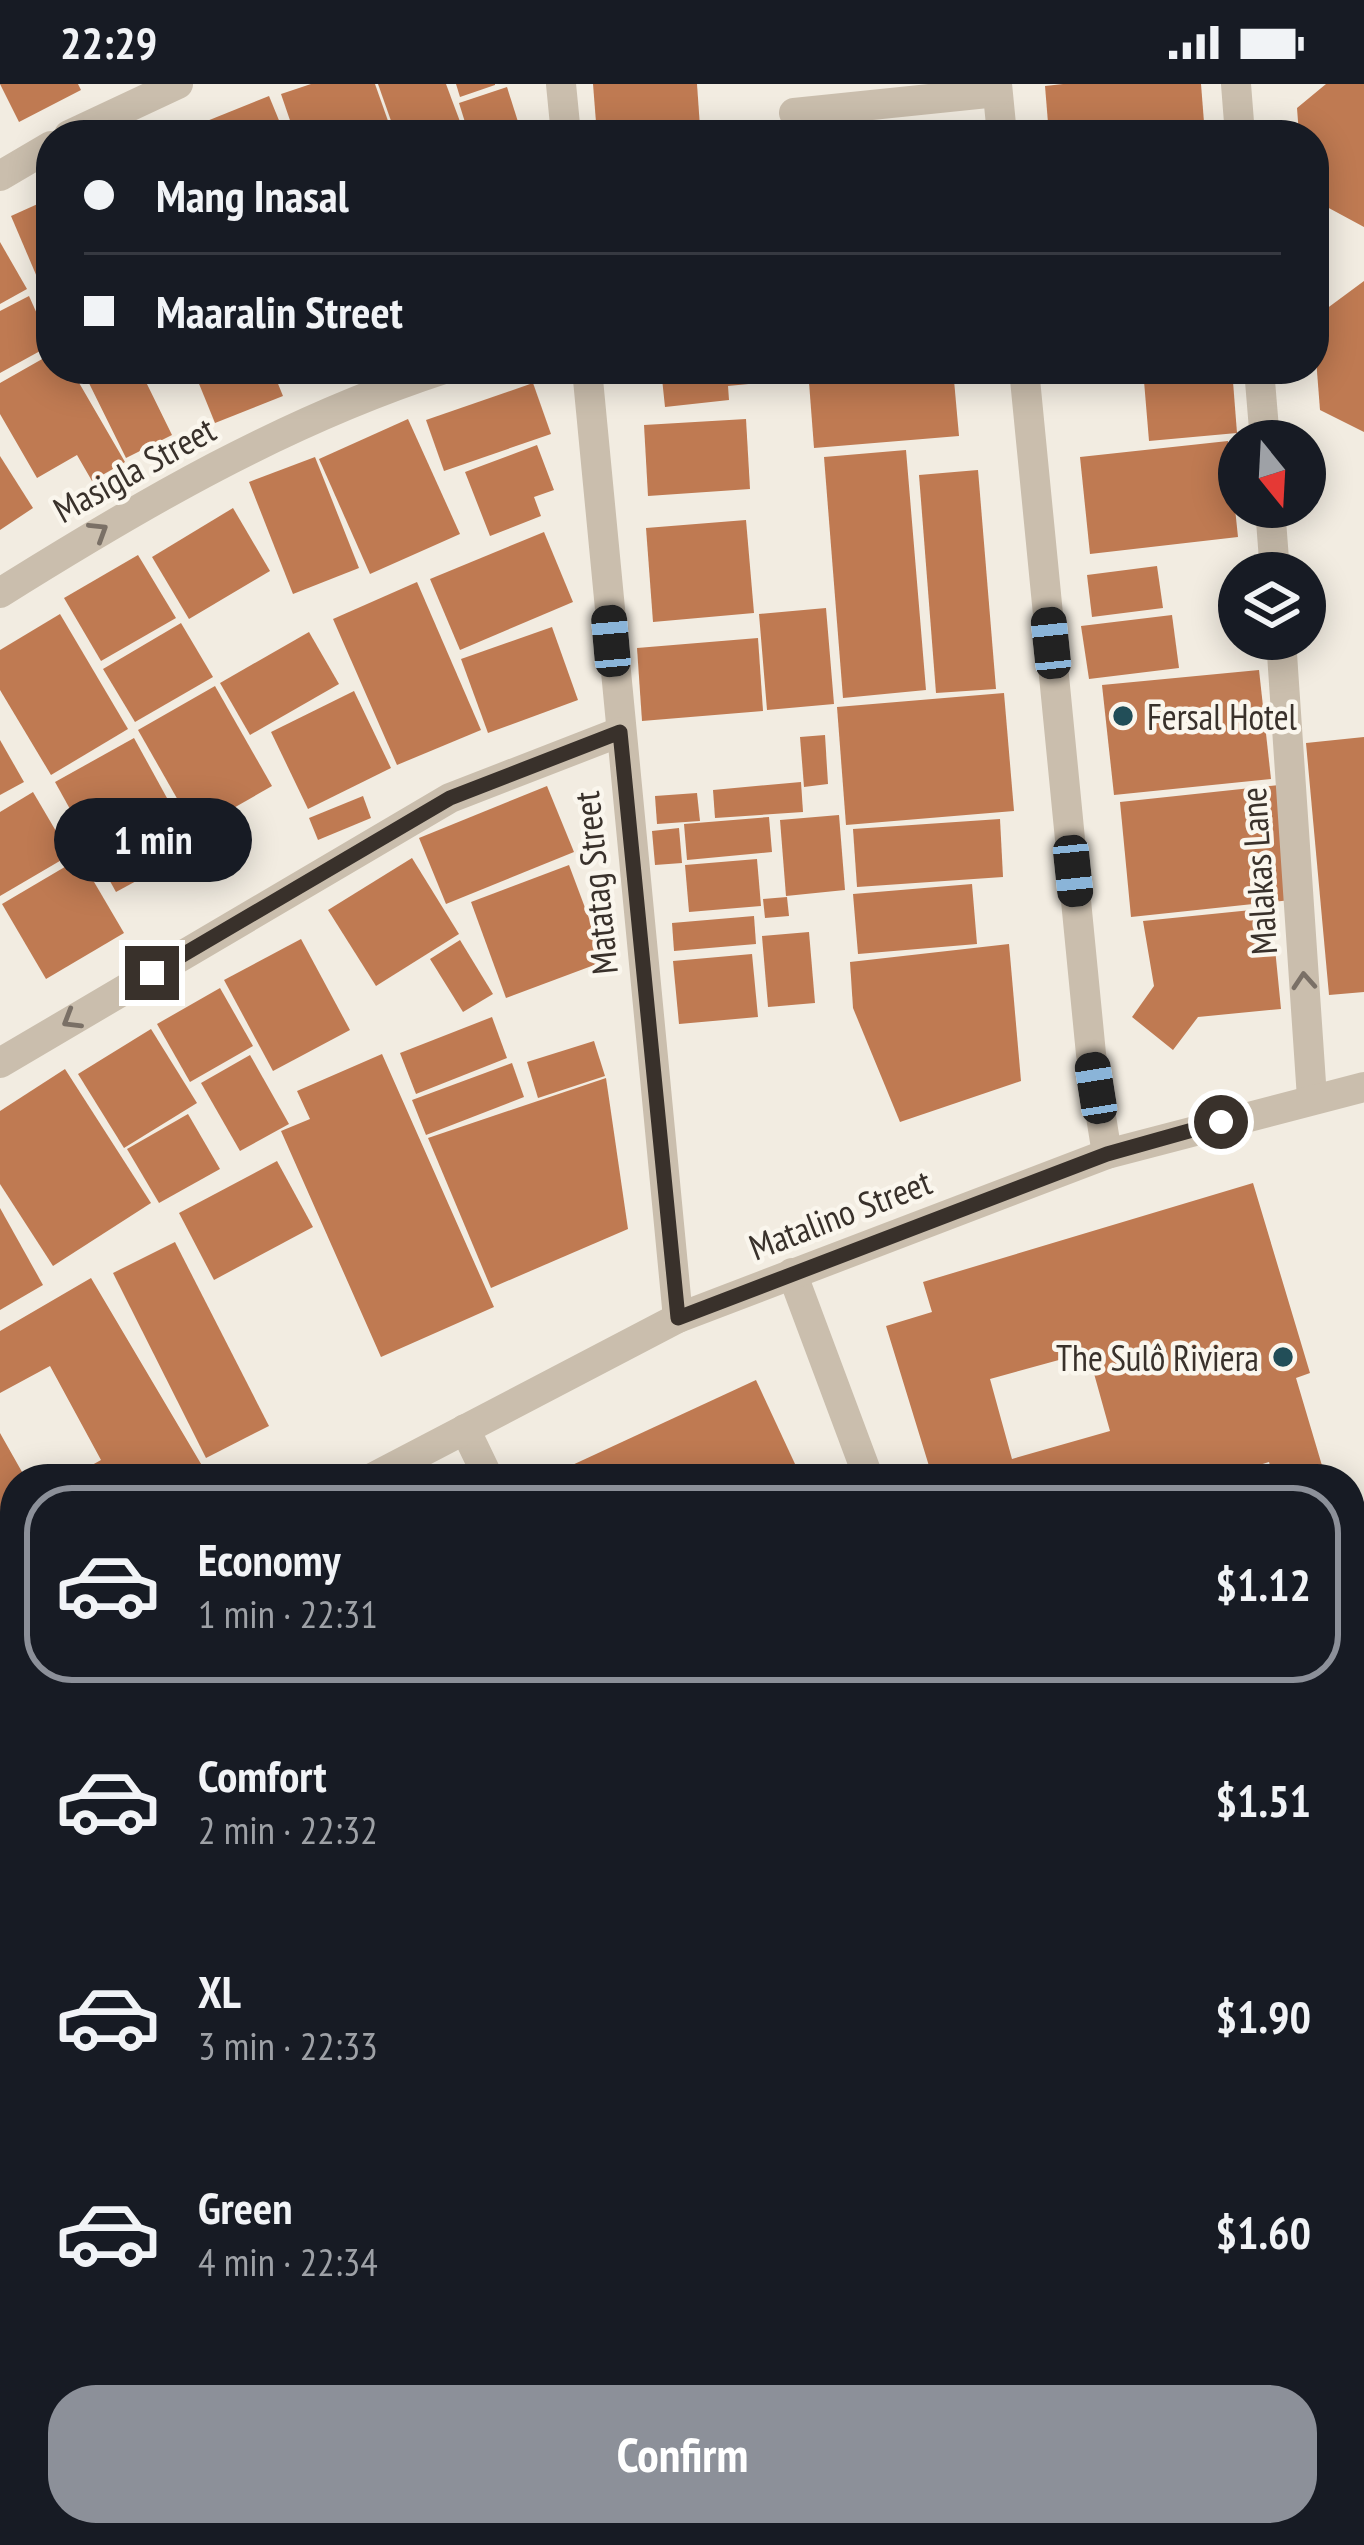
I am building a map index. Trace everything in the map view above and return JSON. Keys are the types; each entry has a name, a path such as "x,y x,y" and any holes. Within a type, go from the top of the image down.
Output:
{"street":[{"path":"101,120 178,84"},
{"path":"561,84 565,120"},
{"path":"1236,84 1239,120"},
{"path":"794,113 997,88 1000,120"},
{"path":"0,176 36,155"},
{"name":"Masigla Street","path":"0,592 161,492 354,398 397,384"},
{"name":"Matatag Street","path":"587,384 678,1318"},
{"path":"1025,384 1091,1054 1107,1154"},
{"path":"1260,384 1263,420"},
{"name":"Malakas Lane","path":"1282,660 1312,1098"},
{"path":"0,1063 450,798 620,732"},
{"name":"Matalino Street","path":"398,1464 678,1318 792,1273 1107,1154 1364,1087"},
{"path":"792,1273 863,1464"},
{"path":"465,1429 482,1464"}],"building":[{"path":"0,84 78,84 81,90 19,122"},
{"path":"311,84 375,84 388,120 290,120 281,94"},
{"path":"378,84 446,84 459,120 391,120"},
{"path":"456,84 495,84 495,85 460,97"},
{"path":"593,84 697,84 700,120 596,120"},
{"path":"1201,84 1204,120 1048,120 1045,86"},
{"path":"1326,84 1364,84 1364,227 1329,208 1329,120 1298,120 1297,108"},
{"path":"507,87 517,120 464,120 459,103"},
{"path":"269,96 279,120 209,120"},
{"path":"36,205 36,275 11,216"},
{"path":"0,242 27,289 0,304"},
{"path":"1364,281 1364,432 1320,410 1318,384 1329,384 1329,307"},
{"path":"29,296 36,312 36,353 0,373 0,311"},
{"path":"36,363 36,384 80,384 125,462 92,481 77,455 37,478 0,414 0,383"},
{"path":"89,384 147,384 172,435 126,458"},
{"path":"199,384 278,384 283,396 215,423"},
{"path":"533,384 551,434 444,471 426,420"},
{"path":"663,384 748,384 728,386 729,400 665,407"},
{"path":"809,384 954,384 959,436 814,448"},
{"path":"1144,384 1233,384 1236,420 1218,420 1218,435 1149,441"},
{"path":"408,419 460,534 370,574 319,459"},
{"path":"746,419 750,489 648,496 644,425"},
{"path":"1218,442 1218,528 1237,528 1238,537 1090,554 1080,457"},
{"path":"537,445 554,490 534,497 541,516 490,536 465,472"},
{"path":"906,450 926,690 843,698 824,457"},
{"path":"0,456 33,508 0,530"},
{"path":"315,457 359,568 293,594 249,482"},
{"path":"978,470 996,689 936,693 919,475"},
{"path":"233,508 270,571 189,619 152,557"},
{"path":"746,520 754,613 653,622 646,528"},
{"path":"544,532 573,602 460,650 430,579"},
{"path":"138,555 176,618 101,661 64,598"},
{"path":"1157,566 1163,608 1092,617 1087,575"},
{"path":"417,582 481,730 397,765 333,619"},
{"path":"826,608 834,704 767,710 759,614"},
{"path":"60,614 128,729 51,775 0,690 0,650"},
{"path":"1172,615 1179,668 1089,679 1081,626"},
{"path":"181,623 213,677 135,722 103,669"},
{"path":"552,627 578,700 488,733 461,659"},
{"path":"309,632 339,684 250,735 220,683"},
{"path":"758,638 763,711 642,721 637,648"},
{"path":"1259,670 1271,779 1114,795 1102,685"},
{"path":"215,686 272,786 195,830 138,730"},
{"path":"354,691 391,768 308,809 271,732"},
{"path":"1004,693 1014,811 846,825 837,707"},
{"path":"825,735 828,784 804,787 800,737"},
{"path":"1364,737 1364,992 1329,995 1306,743"},
{"path":"134,738 195,849 116,892 55,782"},
{"path":"0,740 24,782 0,795"},
{"path":"801,782 803,812 715,818 713,790"},
{"path":"1279,785 1291,900 1131,917 1120,802"},
{"path":"547,786 574,852 446,904 419,838"},
{"path":"33,792 70,855 0,896 0,812"},
{"path":"697,793 700,821 657,824 655,796"},
{"path":"363,796 371,818 318,840 309,818"},
{"path":"839,815 845,890 786,896 780,820"},
{"path":"769,817 772,852 687,860 684,824"},
{"path":"1000,819 1003,877 857,887 853,829"},
{"path":"679,828 682,863 655,865 652,831"},
{"path":"80,858 124,933 46,979 2,904"},
{"path":"412,858 459,934 376,986 328,910"},
{"path":"757,859 761,906 689,912 685,865"},
{"path":"569,865 605,961 506,998 471,902"},
{"path":"972,884 977,944 858,954 853,894"},
{"path":"787,897 789,916 765,918 763,899"},
{"path":"1271,908 1281,1009 1198,1017 1173,1050 1132,1017 1154,986 1143,921"},
{"path":"754,916 756,944 674,951 672,923"},
{"path":"809,932 815,1003 768,1007 762,936"},
{"path":"301,939 350,1030 273,1071 224,980"},
{"path":"460,940 493,994 463,1012 430,959"},
{"path":"1009,944 1021,1081 900,1122 853,1008 850,962"},
{"path":"752,954 758,1017 679,1024 673,961"},
{"path":"220,988 253,1046 190,1082 157,1024"},
{"path":"492,1017 507,1058 416,1094 400,1053"},
{"path":"151,1029 197,1103 124,1148 78,1074"},
{"path":"594,1041 605,1076 538,1098 527,1062"},
{"path":"382,1054 494,1307 381,1357 281,1131 310,1119 297,1091"},
{"path":"250,1055 289,1124 240,1151 201,1083"},
{"path":"512,1063 524,1097 426,1135 412,1100"},
{"path":"65,1069 151,1203 53,1266 0,1184 0,1111"},
{"path":"606,1078 628,1229 491,1288 428,1138"},
{"path":"188,1114 220,1169 159,1203 127,1149"},
{"path":"277,1161 313,1227 214,1280 179,1213"},
{"path":"1253,1183 1310,1373 1296,1378 1322,1464 928,1464 886,1326 932,1312 923,1282","holes":["1088,1352 1110,1431 1012,1459 990,1379"]},
{"path":"0,1208 43,1285 0,1310"},
{"path":"175,1242 269,1426 206,1458 113,1273"},
{"path":"91,1278 201,1464 94,1464 101,1460 50,1366 0,1393 0,1331"},
{"path":"756,1380 795,1464 574,1464"},
{"path":"0,1433 18,1464 0,1464"}],"place":[{"name":"Fersal Hotel","path":"1123,716"},
{"name":"The Sulô Riviera","path":"1283,1357"}],"route":[{"path":"152,973 450,798 620,732 678,1318 1107,1154 1221,1122"}]}
